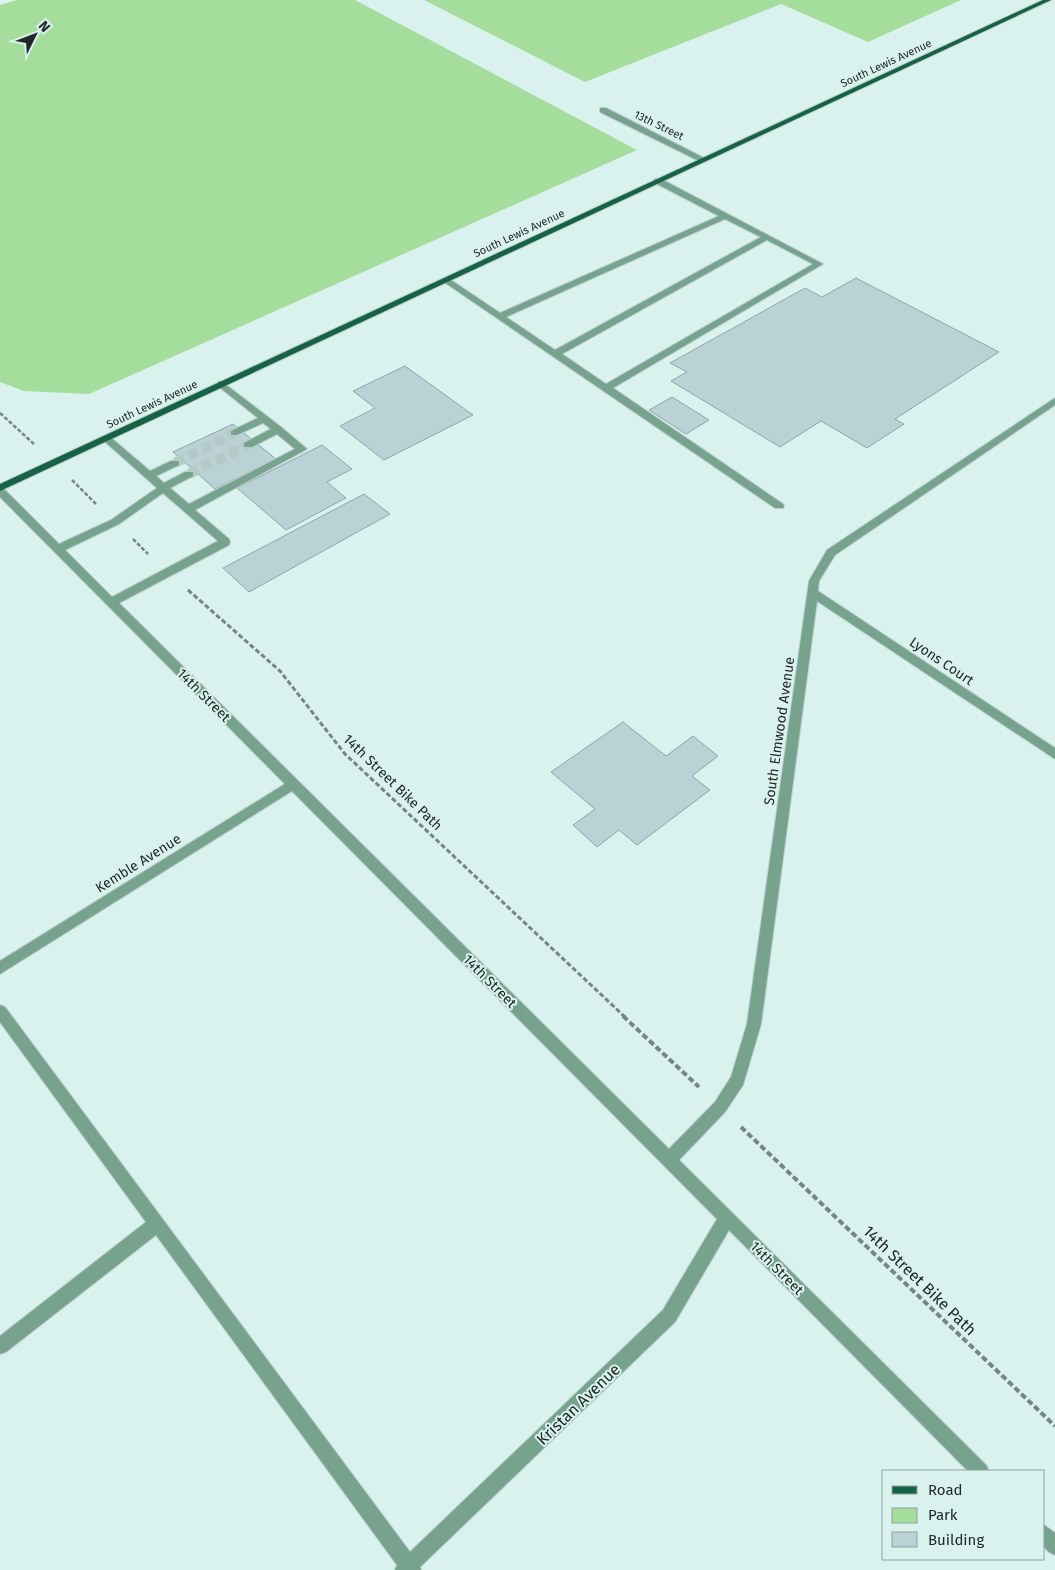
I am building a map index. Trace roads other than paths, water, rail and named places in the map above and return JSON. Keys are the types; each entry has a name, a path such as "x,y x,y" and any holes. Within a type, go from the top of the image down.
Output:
{"main road":[{"name":"South Lewis Avenue","path":"0,489 221,384 1048,0"}],"street":[{"name":"13th Street","path":"603,110 704,160"},
{"path":"606,388 819,264 658,181"},
{"path":"499,317 725,216"},
{"path":"555,354 767,237"},
{"path":"445,280 779,506"},
{"path":"188,508 302,449 221,384"},
{"name":"South Elmwood Avenue","path":"669,1160 720,1107 738,1080 754,1024 814,581 831,553 1055,401"},
{"path":"234,433 264,419"},
{"path":"248,445 278,429"},
{"path":"106,438 165,487 225,542 111,602"},
{"path":"150,475 175,463"},
{"path":"58,549 115,522 165,487 189,474"},
{"name":"14th Street","path":"0,489 979,1470"},
{"name":"Lyons Court","path":"813,593 1055,754"},
{"name":"Kemble Avenue","path":"0,968 294,784"},
{"path":"0,1010 408,1568"},
{"name":"Kristan Avenue","path":"408,1568 669,1316 727,1218"},
{"path":"0,1346 157,1224"},
{"path":"1045,1535 1055,1546"}],"tunnel":[{"path":"175,463 234,433"},
{"path":"189,474 248,445"}]}
